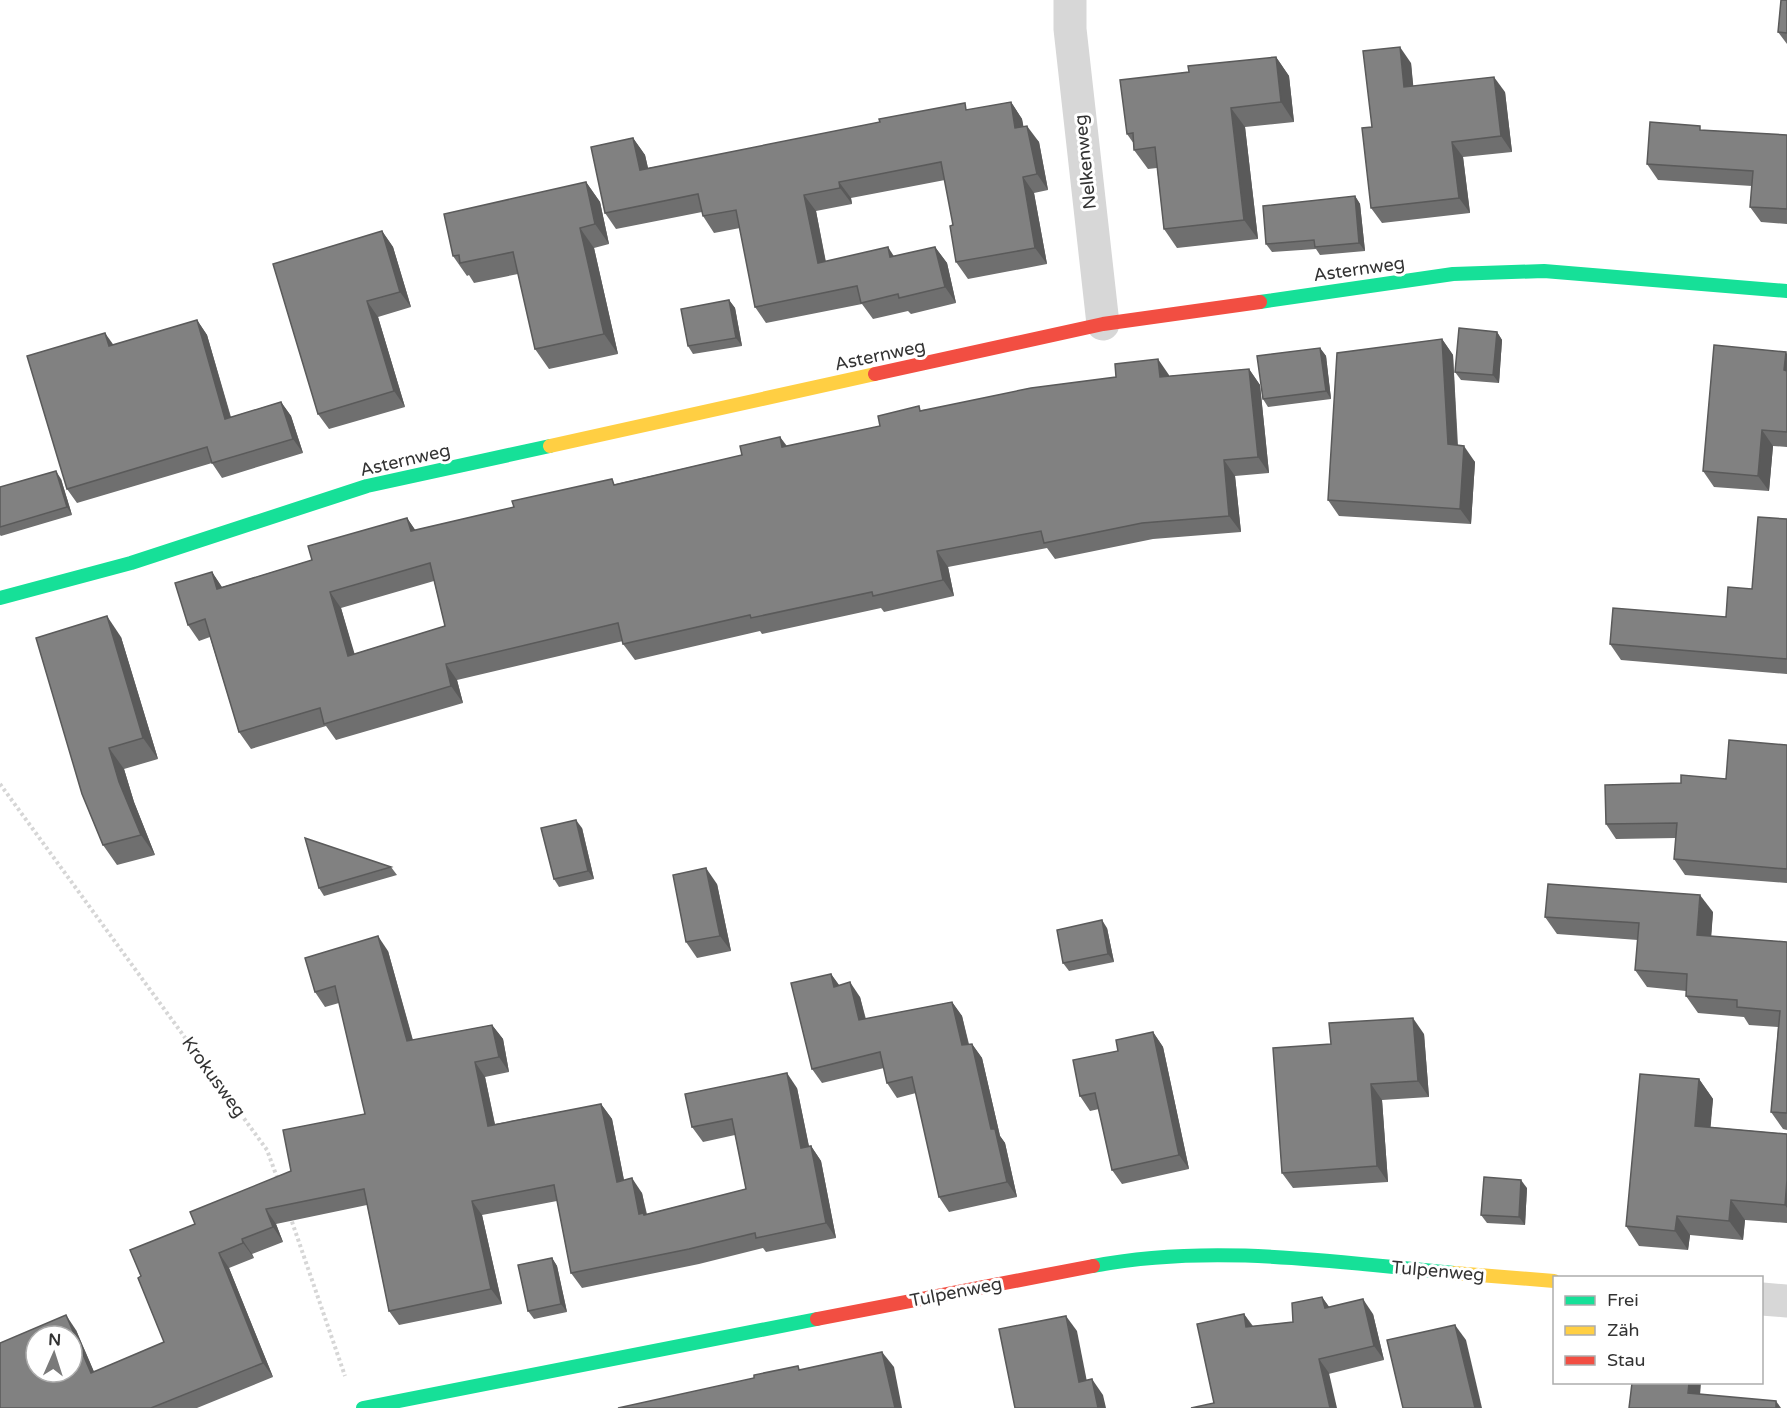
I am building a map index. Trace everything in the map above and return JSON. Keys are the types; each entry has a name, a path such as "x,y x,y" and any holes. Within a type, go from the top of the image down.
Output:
{"street":[{"name":"Nelkenweg","path":"1070,0 1070,29 1103,324"},
{"name":"Asternweg","path":"0,598 131,563 368,486 1103,324 1453,274 1544,271 1787,291"},
{"name":"Tulpenweg","path":"363,1408 1122,1260 1214,1255 1282,1258 1553,1281"},
{"path":"1763,1299 1787,1301"}],"path":[{"name":"Krokusweg","path":"0,784 267,1150 279,1183"},
{"path":"286,1205 347,1381"}],"building":[{"path":"1781,0 1787,0 1787,33 1778,32"},
{"path":"1400,47 1404,87 1494,77 1501,136 1452,142 1459,198 1371,208 1362,128 1372,127 1363,51"},
{"path":"1276,57 1281,102 1231,108 1244,220 1164,229 1155,147 1134,150 1133,133 1127,134 1120,80 1189,72 1188,66"},
{"path":"1011,102 1015,128 1027,126 1037,174 1023,177 1035,248 956,262 950,226 953,225 941,162 839,182 840,188 804,195 818,263 888,247 890,257 935,247 945,287 899,298 898,294 861,303 857,286 755,307 736,210 703,216 698,194 605,213 591,147 633,138 640,170 965,103 966,110"},
{"path":"1650,122 1700,126 1700,130 1787,135 1787,209 1750,207 1753,171 1647,164"},
{"path":"586,182 595,224 580,228 604,334 535,349 513,252 460,263 459,255 453,256 444,214"},
{"path":"1355,196 1359,243 1315,247 1314,240 1266,244 1263,206"},
{"path":"382,231 400,292 367,301 394,391 318,414 273,264"},
{"path":"729,300 736,338 688,346 681,309"},
{"path":"197,320 225,419 281,402 293,439 212,463 207,447 67,489 27,356 105,333 109,346"},
{"path":"1459,328 1497,332 1493,375 1455,372"},
{"path":"1442,339 1448,444 1464,446 1460,509 1328,500 1337,353"},
{"path":"1714,345 1786,352 1784,370 1787,371 1787,432 1762,430 1758,476 1703,471"},
{"path":"1320,348 1326,391 1263,399 1257,356"},
{"path":"1158,359 1160,377 1249,369 1258,457 1224,460 1229,516 1142,523 1044,543 1041,531 937,551 943,580 873,596 872,592 751,618 750,615 623,644 618,623 446,664 451,686 324,724 320,708 239,732 205,619 188,625 175,583 212,572 217,589 312,560 308,546 407,518 411,531 514,507 512,501 612,479 614,485 742,455 740,446 780,437 782,447 880,426 878,416 919,406 920,411 1031,388 1116,377 1115,364","holes":["430,563 445,626 348,656 330,592"]},
{"path":"56,471 67,507 0,527 0,487"},
{"path":"1758,517 1787,519 1787,659 1610,644 1613,608 1726,617 1728,587 1752,589"},
{"path":"107,616 143,738 109,748 119,782 141,835 103,845 82,794 36,638"},
{"path":"1729,740 1787,745 1787,869 1674,859 1677,823 1606,824 1605,785 1681,783 1681,775 1726,779"},
{"path":"576,820 588,871 554,879 541,828"},
{"path":"305,838 391,867 319,888"},
{"path":"706,868 720,936 686,942 673,875"},
{"path":"1548,884 1700,895 1697,935 1787,942 1787,1113 1771,1112 1780,1011 1737,1007 1737,1000 1686,996 1687,974 1635,970 1639,923 1545,917"},
{"path":"1102,920 1108,954 1063,963 1057,930"},
{"path":"378,936 407,1041 492,1025 499,1057 475,1062 488,1126 601,1104 617,1182 632,1178 639,1214 644,1215 746,1189 732,1119 692,1127 685,1094 787,1073 801,1148 811,1146 826,1223 756,1238 755,1233 571,1273 554,1185 472,1201 491,1289 389,1311 364,1189 266,1209 273,1227 242,1239 243,1243 219,1253 263,1363 151,1408 0,1408 0,1343 24,1333 24,1384 84,1384 84,1357 91,1373 164,1342 138,1278 141,1276 130,1250 195,1224 190,1212 291,1171 283,1130 365,1114 335,986 315,992 305,958"},
{"path":"831,974 834,987 850,982 859,1020 952,1002 962,1045 972,1044 991,1129 995,1129 1007,1182 939,1197 912,1077 887,1083 880,1052 812,1069 791,983"},
{"path":"1413,1018 1418,1081 1371,1084 1377,1166 1282,1173 1273,1048 1331,1044 1329,1023"},
{"path":"1153,1032 1179,1155 1112,1170 1095,1093 1080,1096 1073,1060 1118,1051 1116,1040"},
{"path":"1640,1074 1699,1079 1695,1126 1787,1134 1785,1205 1731,1200 1729,1221 1677,1216 1675,1231 1626,1226"},
{"path":"1484,1177 1521,1180 1519,1217 1481,1215"},
{"path":"552,1258 561,1304 528,1311 518,1265"},
{"path":"1322,1297 1325,1308 1363,1299 1374,1346 1319,1359 1330,1408 1191,1408 1214,1403 1197,1324 1244,1314 1246,1327 1293,1322 1292,1303"},
{"path":"66,1315 70,1324 45,1324"},
{"path":"1066,1316 1079,1382 1092,1379 1098,1408 1015,1408 999,1329"},
{"path":"1455,1325 1475,1408 1403,1408 1387,1340"},
{"path":"882,1352 895,1408 618,1408 754,1378 754,1375 798,1366 799,1370"},
{"path":"1632,1384 1689,1384 1688,1393 1776,1401 1776,1408 1629,1408"}],"traffic: fast":[{"path":"1260,302 1453,274 1544,271 1787,291"},
{"path":"0,598 131,563 367,486 550,446"},
{"path":"1093,1266 1138,1259 1228,1255 1319,1260 1454,1273"},
{"path":"363,1408 817,1319"}],"traffic: slow":[{"path":"550,446 875,374"},
{"path":"1454,1273 1553,1281"}],"traffic: jam":[{"path":"875,374 1103,324 1260,302"},
{"path":"817,1319 1093,1266"}]}
